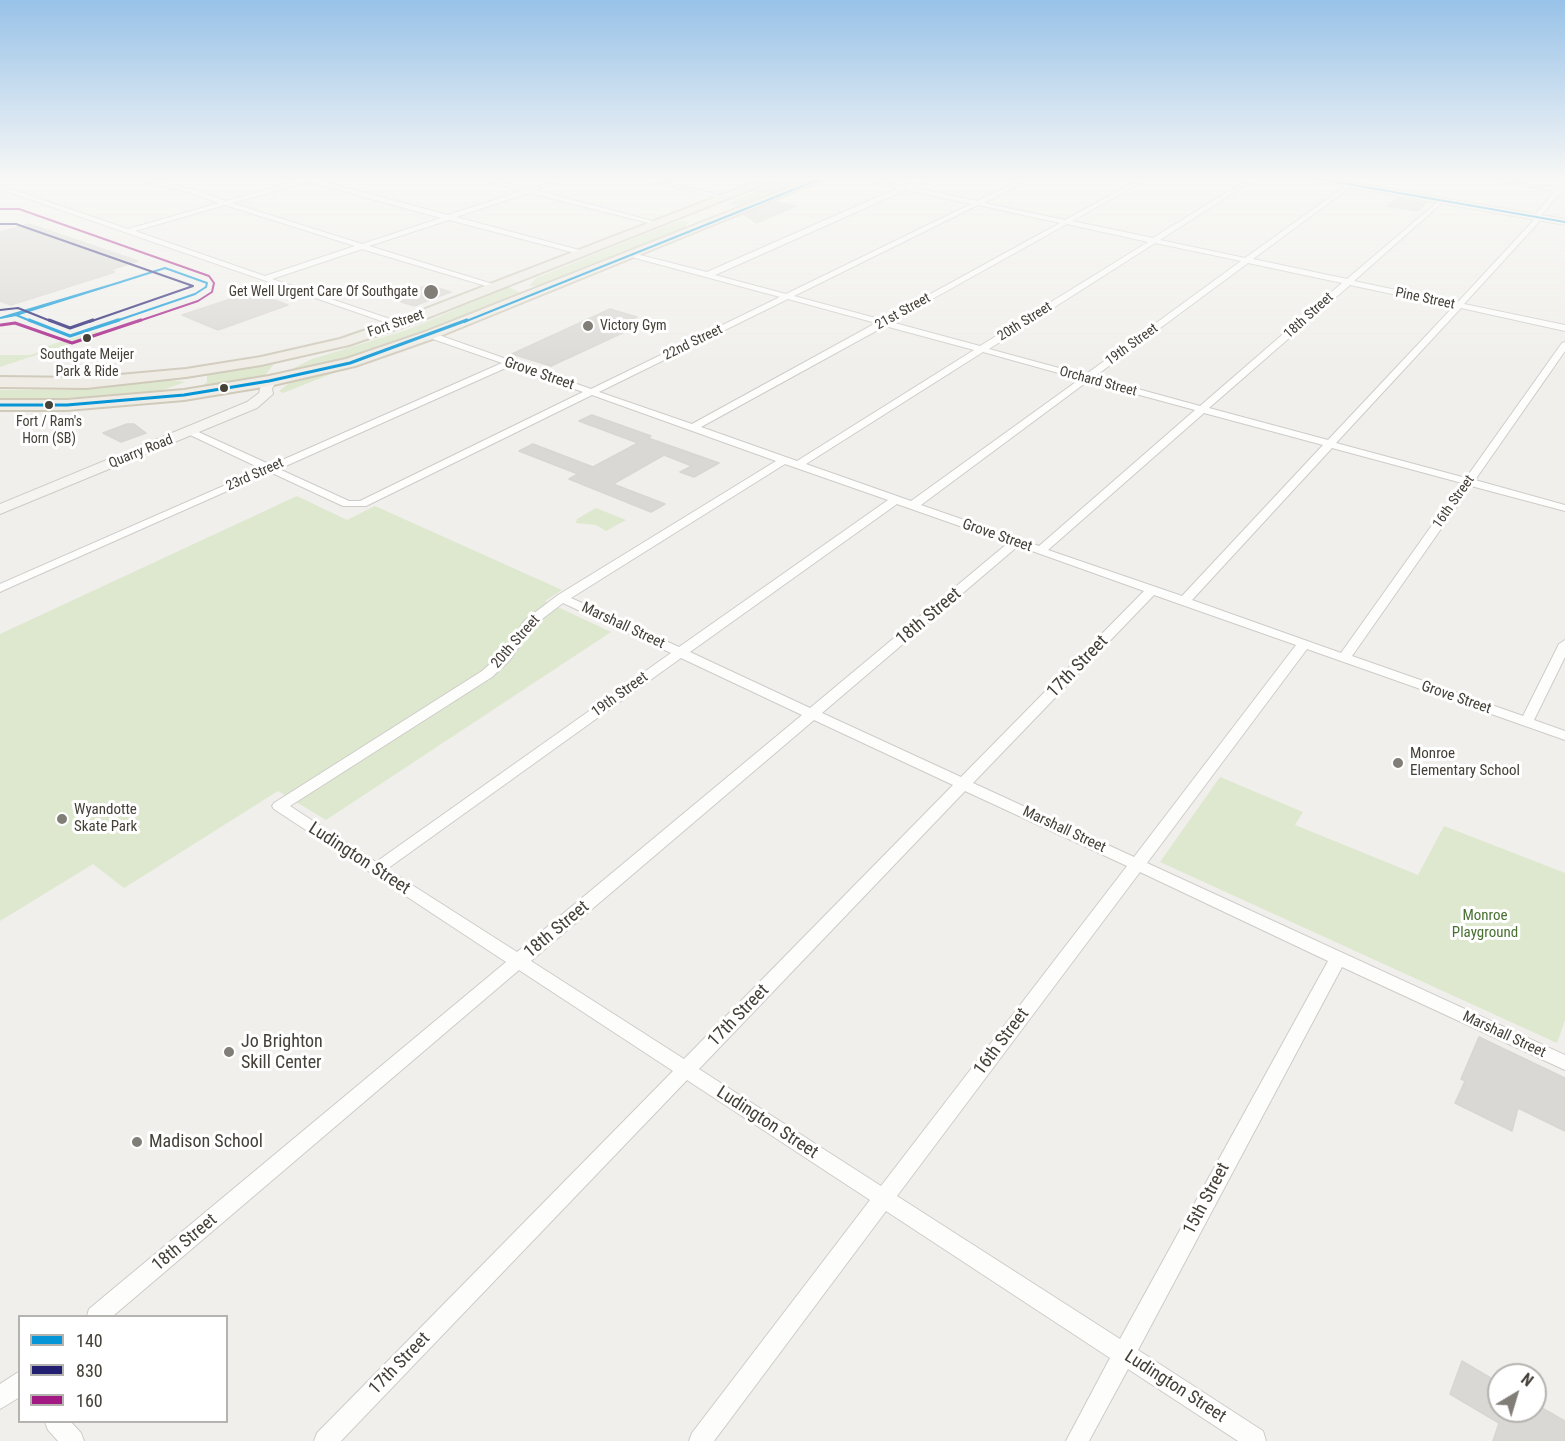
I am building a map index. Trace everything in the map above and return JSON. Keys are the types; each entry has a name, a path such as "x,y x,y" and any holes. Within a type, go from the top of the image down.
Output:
{"main road":[{"name":"Fort Street","path":"0,382 54,384 115,380 186,373 297,354 344,342 396,324 597,246"},
{"path":"542,291 526,291 516,287 519,283 593,254 605,246"},
{"path":"608,264 641,246"},
{"name":"Fort Street","path":"268,387 303,373 350,363 430,335 650,246"},
{"path":"2,405 67,405 268,387 285,361 297,354"},
{"path":"2,405 170,392 192,387 199,382 198,376 186,373"},
{"path":"0,388 73,388 115,380"},
{"name":"Quarry Road","path":"0,509 234,414 252,405 268,387"}],"street":[{"path":"173,246 396,324"},
{"path":"266,278 361,246"},
{"path":"363,246 493,287"},
{"path":"556,246 580,253"},
{"path":"708,275 773,246"},
{"name":"22nd Street","path":"270,468 347,504 358,505 593,393 889,246"},
{"name":"21st Street","path":"693,428 1022,246"},
{"name":"20th Street","path":"798,465 1144,246"},
{"name":"Pine Street","path":"1177,246 1565,328"},
{"name":"19th Street","path":"912,506 1266,246"},
{"name":"18th Street","path":"1040,551 1388,246"},
{"path":"1184,601 1514,246"},
{"name":"Orchard Street","path":"631,254 1565,508"},
{"name":"Grove Street","path":"430,335 1565,736"},
{"name":"16th Street","path":"1344,658 1565,345"},
{"name":"23rd Street","path":"0,588 510,363"},
{"path":"191,432 270,468"},
{"name":"20th Street","path":"279,806 486,674 506,657 529,623 562,598 784,460"},
{"name":"19th Street","path":"375,870 895,500"},
{"name":"18th Street","path":"99,1315 1016,542"},
{"name":"17th Street","path":"325,1441 1152,590"},
{"name":"Marshall Street","path":"562,598 1565,1063"},
{"name":"16th Street","path":"700,1441 1304,644"},
{"path":"1526,723 1565,644"},
{"name":"Ludington Street","path":"279,806 1255,1439"},
{"name":"15th Street","path":"1077,1441 1338,958"},
{"path":"0,1398 18,1384"},
{"path":"57,1423 73,1441"}],"green space":[{"path":"615,246 641,246 542,286 529,286 536,278"},
{"path":"508,287 524,294 382,348 305,368 294,368 312,359 407,330"},
{"path":"96,331 101,334 0,367 0,355 30,355 42,351 40,348"},
{"path":"274,364 264,377 201,387 207,382 207,375"},
{"path":"346,368 283,393 279,391 294,379"},
{"path":"169,380 185,382 160,391 97,397 0,400 0,390 66,390"},
{"path":"297,496 347,520 375,506 562,590 545,601 611,632 326,820 278,791 124,888 93,864 0,921 0,634"},
{"path":"596,508 626,520 606,531 596,525 576,523 577,519"},
{"name":"Monroe Playground","path":"1220,777 1303,812 1295,825 1418,875 1444,826 1565,873 1565,1020 1557,1043 1160,862"}],"building":[{"path":"0,246 95,246 138,261 110,270 115,272 11,305 0,301"},
{"path":"428,285 451,292 414,306 396,300 403,297 398,296"},
{"path":"252,292 288,305 218,330 182,315"},
{"path":"610,309 637,317 630,320 644,323 551,366 512,354"},
{"path":"592,415 719,463 694,477 680,472 692,466 664,455 613,484 665,504 651,512 569,479 578,474 519,451 533,444 593,467 638,443 579,421"},
{"path":"127,424 134,424 146,433 121,442 103,433"},
{"path":"1479,1037 1565,1078 1565,1131 1518,1108 1512,1131 1455,1103 1465,1081 1461,1079"},
{"path":"1462,1361 1487,1376 1487,1416 1450,1394"},
{"path":"1547,1411 1565,1421 1565,1441 1493,1441 1499,1423 1547,1423"}],"transit line":[{"name":"830","path":"0,310 18,308 70,328 193,286 80,246"},
{"name":"160","path":"1,325 15,323 72,343 198,301 212,292 214,283 209,276 125,246"},
{"name":"140","path":"0,405 67,405 184,395 269,381 350,363 430,335 652,246"},
{"name":"140","path":"165,268 207,283 206,287 195,294 70,336 16,315 165,268"},
{"name":"140","path":"0,318 121,282"},
{"name":"140","path":"0,318 16,315 70,336 119,320"}],"place":[{"name":"Get Well Urgent Care Of Southgate","path":"431,292"},
{"name":"Victory Gym","path":"588,326"},
{"name":"Southgate Meijer Park & Ride","path":"87,338"},
{"name":"Fort / Ram's Horn (SB)","path":"49,405"},
{"name":"Monroe Elementary School","path":"1398,763"},
{"name":"Wyandotte Skate Park","path":"62,819"},
{"name":"Jo Brighton Skill Center","path":"229,1052"},
{"name":"Madison School","path":"137,1142"}]}
